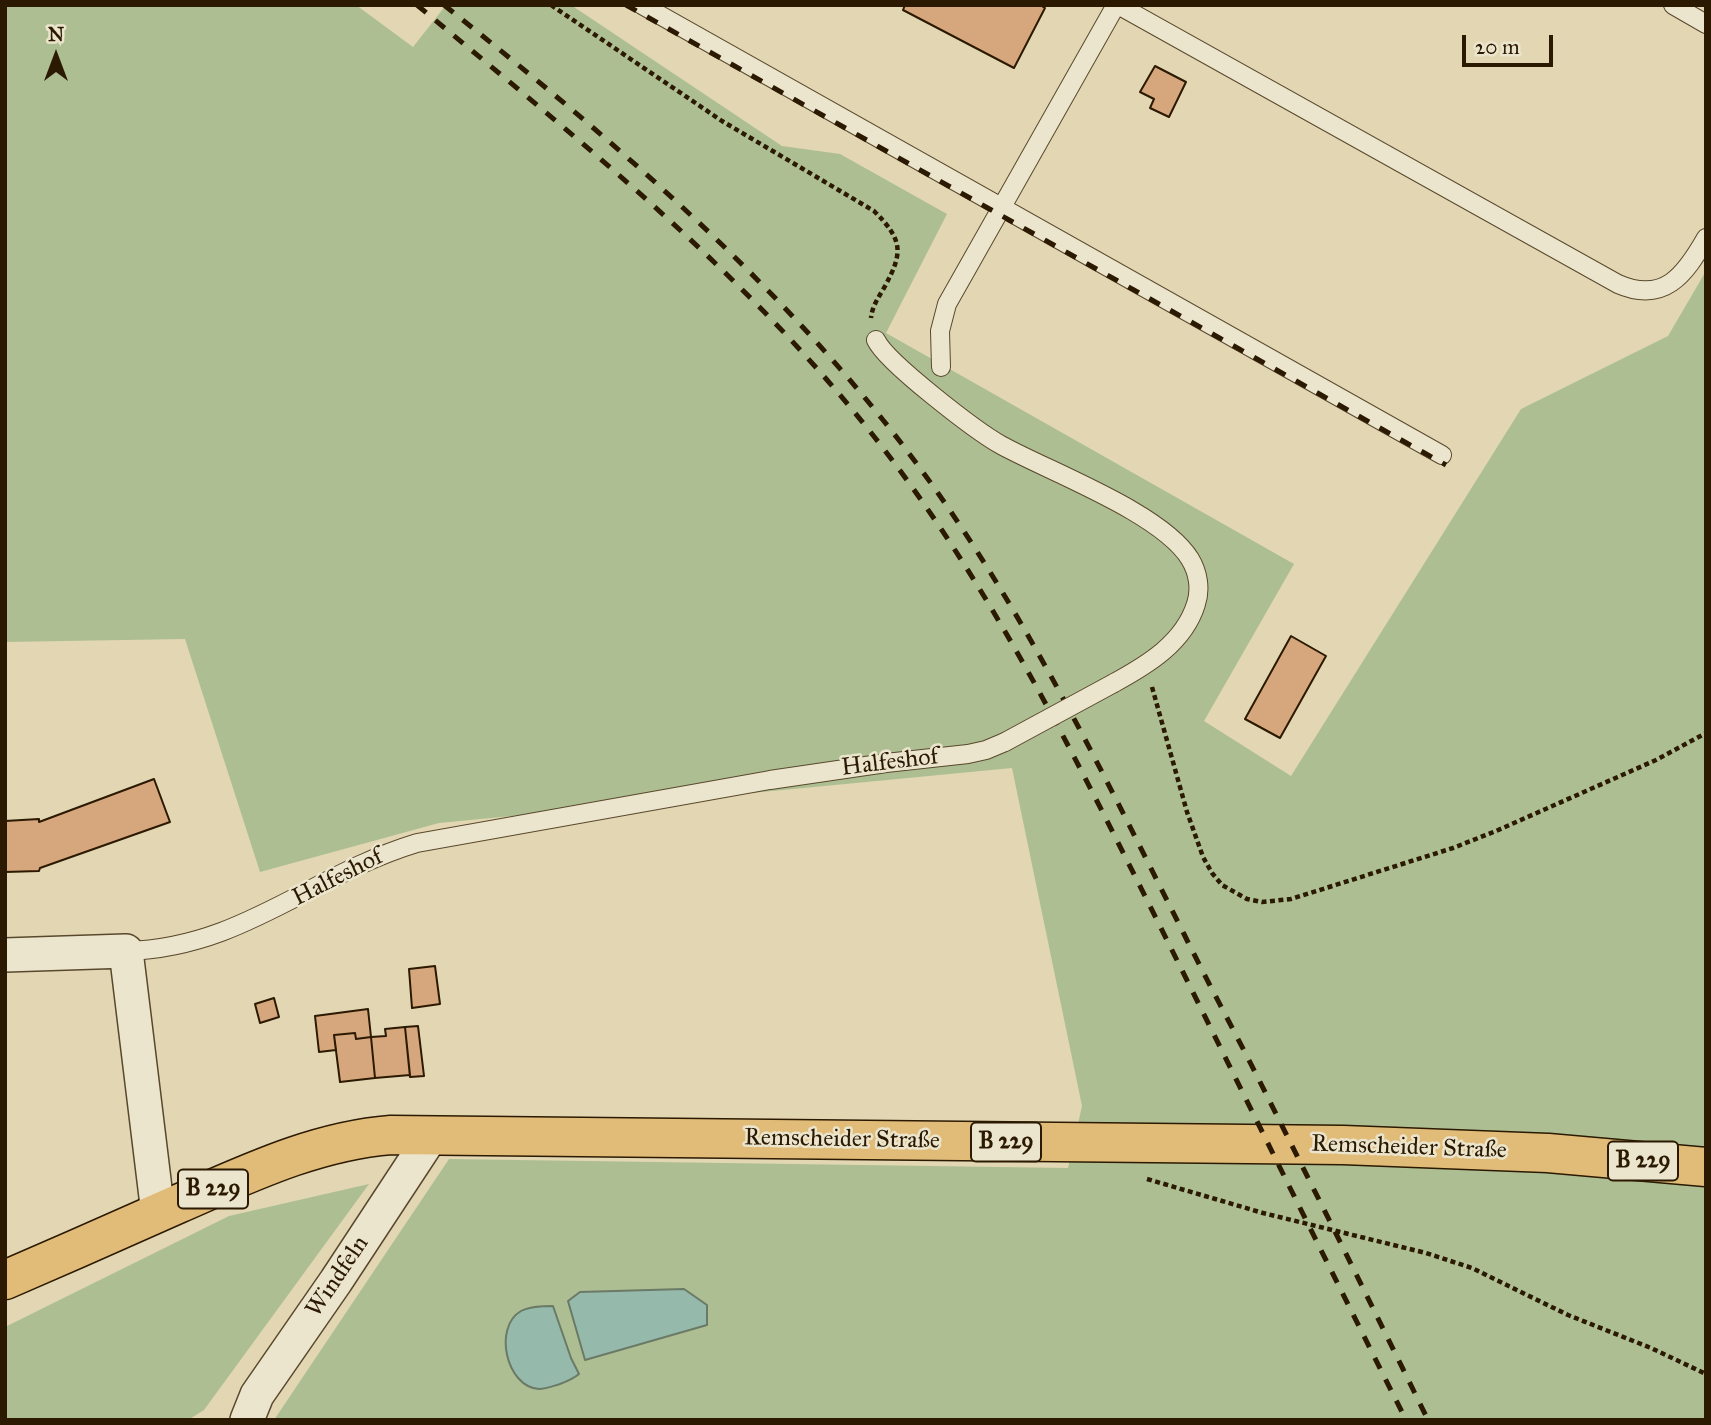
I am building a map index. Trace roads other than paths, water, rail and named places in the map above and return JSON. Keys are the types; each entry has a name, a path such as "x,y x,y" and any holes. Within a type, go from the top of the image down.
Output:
{"main road":[{"name":"Remscheider Straße","path":"5,1280 258,1170 326,1145 363,1137 432,1135 1343,1145 1558,1154 1706,1167"}],"street":[{"name":"Halfeshof","path":"5,955 126,951"},
{"path":"126,951 158,1213"},
{"name":"Windfeln","path":"247,1420 257,1395 432,1135"}],"lane":[{"path":"642,5 1442,455"},
{"path":"942,367 940,331 943,314 1117,5 1633,291 1646,292 1673,282 1692,261 1706,237"},
{"path":"1672,5 1706,24"},
{"name":"Halfeshof","path":"126,951 183,946 226,932 274,911 369,859 417,843 782,778 986,750 1005,743 1146,666 1179,636 1193,614 1199,595 1195,570 1182,548 1125,506 980,433 892,359 876,340"}],"railway":[{"path":"417,5 539,106 716,264 825,378 918,495 994,613 1063,736 1406,1420"},
{"path":"444,5 619,150 730,253 834,362 928,479 1010,604 1083,735 1258,1077 1428,1420"},
{"path":"626,5 1446,465"}]}
